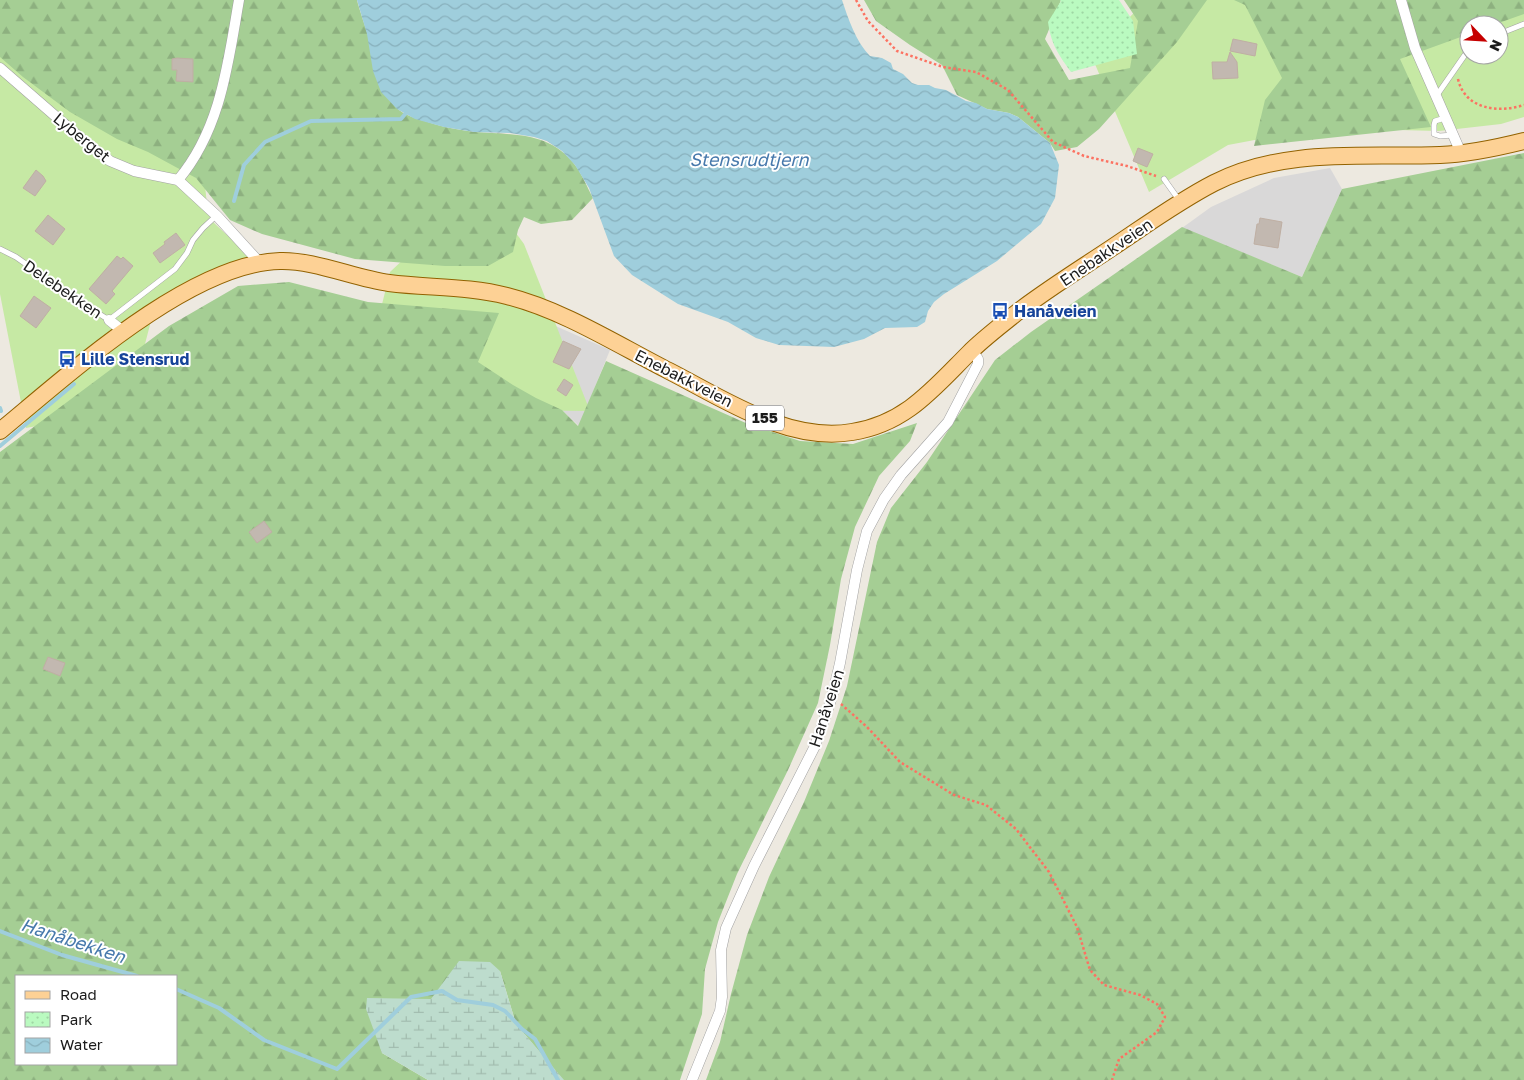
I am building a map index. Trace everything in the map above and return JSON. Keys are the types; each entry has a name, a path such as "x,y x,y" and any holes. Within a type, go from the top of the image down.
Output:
{"main road":[{"name":"Enebakkveien","path":"0,431 87,359 168,302 232,271 260,263 290,261 382,282 480,291 519,299 589,329 758,415 785,426 808,432 851,433 894,419 912,408 929,394 972,350 1036,298 1215,182 1234,174 1282,160 1331,156 1442,155 1501,147 1524,141"}],"street":[{"path":"239,0 227,75 218,104 203,142 187,170 178,180 217,216 260,263"},
{"path":"1401,0 1415,48 1461,153"},
{"name":"Lyberget","path":"0,68 84,141 110,160 134,171 178,180"},
{"name":"Delebekken","path":"109,320 124,332"},
{"name":"Hanåveien","path":"692,1080 720,1011 722,997 721,950 726,928 754,866 815,746 832,697 840,663 856,570 867,531 884,499 901,475 948,422 978,364 978,359 972,350"}],"lane":[{"path":"1509,30 1524,24"},
{"path":"1437,95 1459,63"},
{"path":"1446,118 1435,121 1434,134 1440,136 1453,135"},
{"path":"1164,180 1180,203"},
{"path":"109,320 175,269 193,240 217,216"},
{"name":"Delebekken","path":"0,249 21,260 77,300 109,320"}],"path":[{"path":"856,0 868,21 882,38 897,50 943,67 976,72 1008,90 1054,142 1084,156 1146,171 1164,180"},
{"path":"1460,65 1458,80 1466,95 1481,107 1510,110 1524,105"},
{"path":"832,697 867,727 900,762 954,795 986,805 1016,829 1049,872 1077,927 1090,970 1104,985 1140,995 1157,1004 1165,1017 1157,1032 1119,1058 1112,1080"}],"shaded area":[{"path":"1330,168 1342,189 1302,277 1182,228 1211,207 1274,178"},
{"path":"526,313 610,350 579,426 562,410"}],"green space":[{"path":"0,0 205,186 207,204 213,222 244,251 264,257 221,266 152,317 145,344 176,400 26,428 0,294"},
{"path":"0,0 357,0 383,76 399,110 415,118 449,128 516,135 542,140 565,154 575,165 593,198 572,220 541,224 524,217 518,230 513,252 488,266 445,266 355,259 262,234 230,220 196,178 148,152 117,139 70,112 23,77 0,57"},
{"path":"864,0 1061,0 1045,39 1069,80 1130,68 1138,21 1124,0 1207,0 1177,42 1099,129 1077,147 1055,151 1050,143 1018,117 1009,113 987,109 957,95 942,65 876,21"},
{"path":"1060,0 1119,0 1133,21 1137,54 1071,72 1056,49 1048,22"},
{"path":"1146,0 1524,0 1524,117 1501,124 1439,131 1318,128 1228,145 1149,192 1092,57"},
{"path":"1234,0 1524,0 1524,14 1509,19 1509,15 1459,15 1459,38 1400,59 1431,127 1254,146 1265,100 1282,78 1245,5"},
{"path":"1524,153 1524,1080 706,1080 720,1042 747,935 769,877 804,802 829,741 847,686 877,542 891,508 927,462 995,360 1031,332 1182,227 1302,277 1342,189"},
{"path":"443,222 513,229 524,244 590,411 356,409 390,272"},
{"path":"289,282 368,302 499,313 478,362 513,385 562,410 578,426 606,361 748,424 800,441 853,444 917,423 910,441 879,476 855,527 841,579 818,703 788,770 737,874 718,922 705,969 702,1014 680,1080 563,1080 516,1024 500,971 431,999 367,999 382,1053 428,1080 0,1080 0,452 169,326 238,286"},
{"path":"459,961 490,962 500,971 516,1024 564,1080 428,1080 382,1053 366,1009 367,998 431,999"}],"water":[{"name":"Stensrudtjern","path":"357,0 842,0 857,37 870,56 882,58 891,63 893,69 903,74 912,83 946,90 966,101 976,103 987,109 1009,113 1018,117 1050,143 1059,165 1055,198 1041,224 997,261 934,302 928,311 925,322 917,327 885,328 864,339 834,347 779,345 756,338 728,322 678,304 632,275 614,256 589,188 575,165 562,151 547,141 510,133 474,132 444,127 415,119 397,109 381,92 373,71 367,34"}],"building":[{"path":"1233,39 1257,44 1255,56 1230,51"},
{"path":"1230,52 1237,62 1238,78 1213,79 1212,62 1227,62"},
{"path":"172,59 193,59 193,82 176,81 177,70 172,70"},
{"path":"1138,148 1153,154 1147,167 1133,161"},
{"path":"36,170 46,181 35,196 23,188"},
{"path":"48,215 65,229 53,245 35,231"},
{"path":"1260,218 1282,222 1278,248 1254,244 1257,224 1259,224"},
{"path":"176,233 185,245 160,263 153,253"},
{"path":"117,256 121,259 123,257 133,266 112,291 115,294 106,304 89,289"},
{"path":"34,296 51,308 36,328 20,316"},
{"path":"563,341 581,349 569,369 553,362"},
{"path":"564,379 573,385 566,396 557,390"},
{"path":"264,521 272,532 257,543 249,532"},
{"path":"48,657 65,663 60,676 43,669"}],"waterway":[{"path":"234,201 244,165 265,142 311,121 401,119 406,113"},
{"path":"0,446 74,384"},
{"name":"Hanåbekken","path":"0,931 62,955 133,975"},
{"name":"Hanåbekken","path":"178,990 219,1008 264,1040 337,1069 411,997 442,991 457,1000 493,1005 505,1011 522,1029 535,1039 558,1080"}],"place":[{"name":"Hanåveien","path":"1000,311"},
{"name":"Lille Stensrud","path":"67,359"}]}
